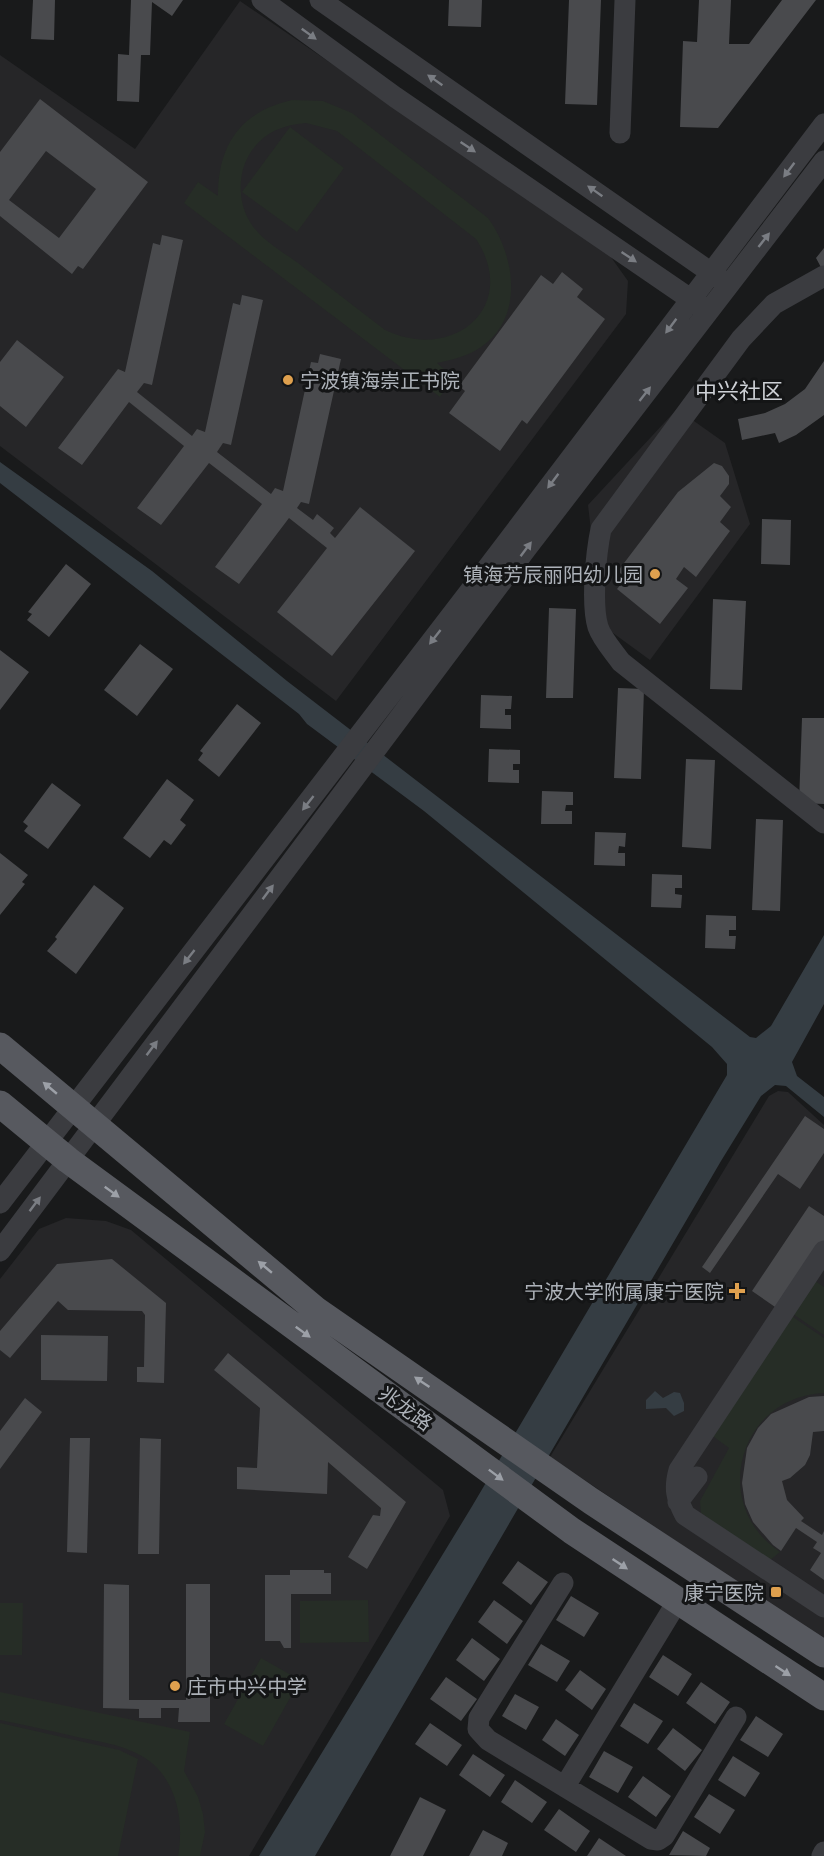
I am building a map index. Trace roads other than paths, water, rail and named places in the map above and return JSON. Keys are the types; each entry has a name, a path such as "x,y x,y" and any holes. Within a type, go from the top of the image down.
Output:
{"main road":[{"name":"兆龙路","path":"0,1046 316,1310 591,1501 824,1653"},
{"name":"兆龙路","path":"0,1104 68,1160 572,1531 824,1697"}],"street":[{"path":"262,0 395,97 709,311"},
{"path":"320,0 729,285"},
{"path":"620,133 625,0"},
{"path":"0,1251 94,1125 352,763 361,734 824,124"},
{"path":"0,1203 73,1107 352,763 378,747 824,161"},
{"path":"824,276 774,304 741,339 600,529 595,581 598,627 621,662 824,823"},
{"path":"824,1251 679,1470 675,1485 678,1502 685,1515 824,1607"},
{"path":"678,1502 697,1477"},
{"path":"563,1583 479,1718 478,1729 488,1740 651,1839 658,1840 664,1836 736,1717"},
{"path":"565,1786 677,1602"}],"place":[{"name":"宁波镇海崇正书院","path":"288,380"},
{"name":"镇海芳辰丽阳幼儿园","path":"655,574"},
{"name":"宁波大学附属康宁医院","path":"737,1291"},
{"name":"康宁医院","path":"776,1592"},
{"name":"庄市中兴中学","path":"175,1686"}],"district":[{"name":"中兴社区","path":"739,390"}]}
